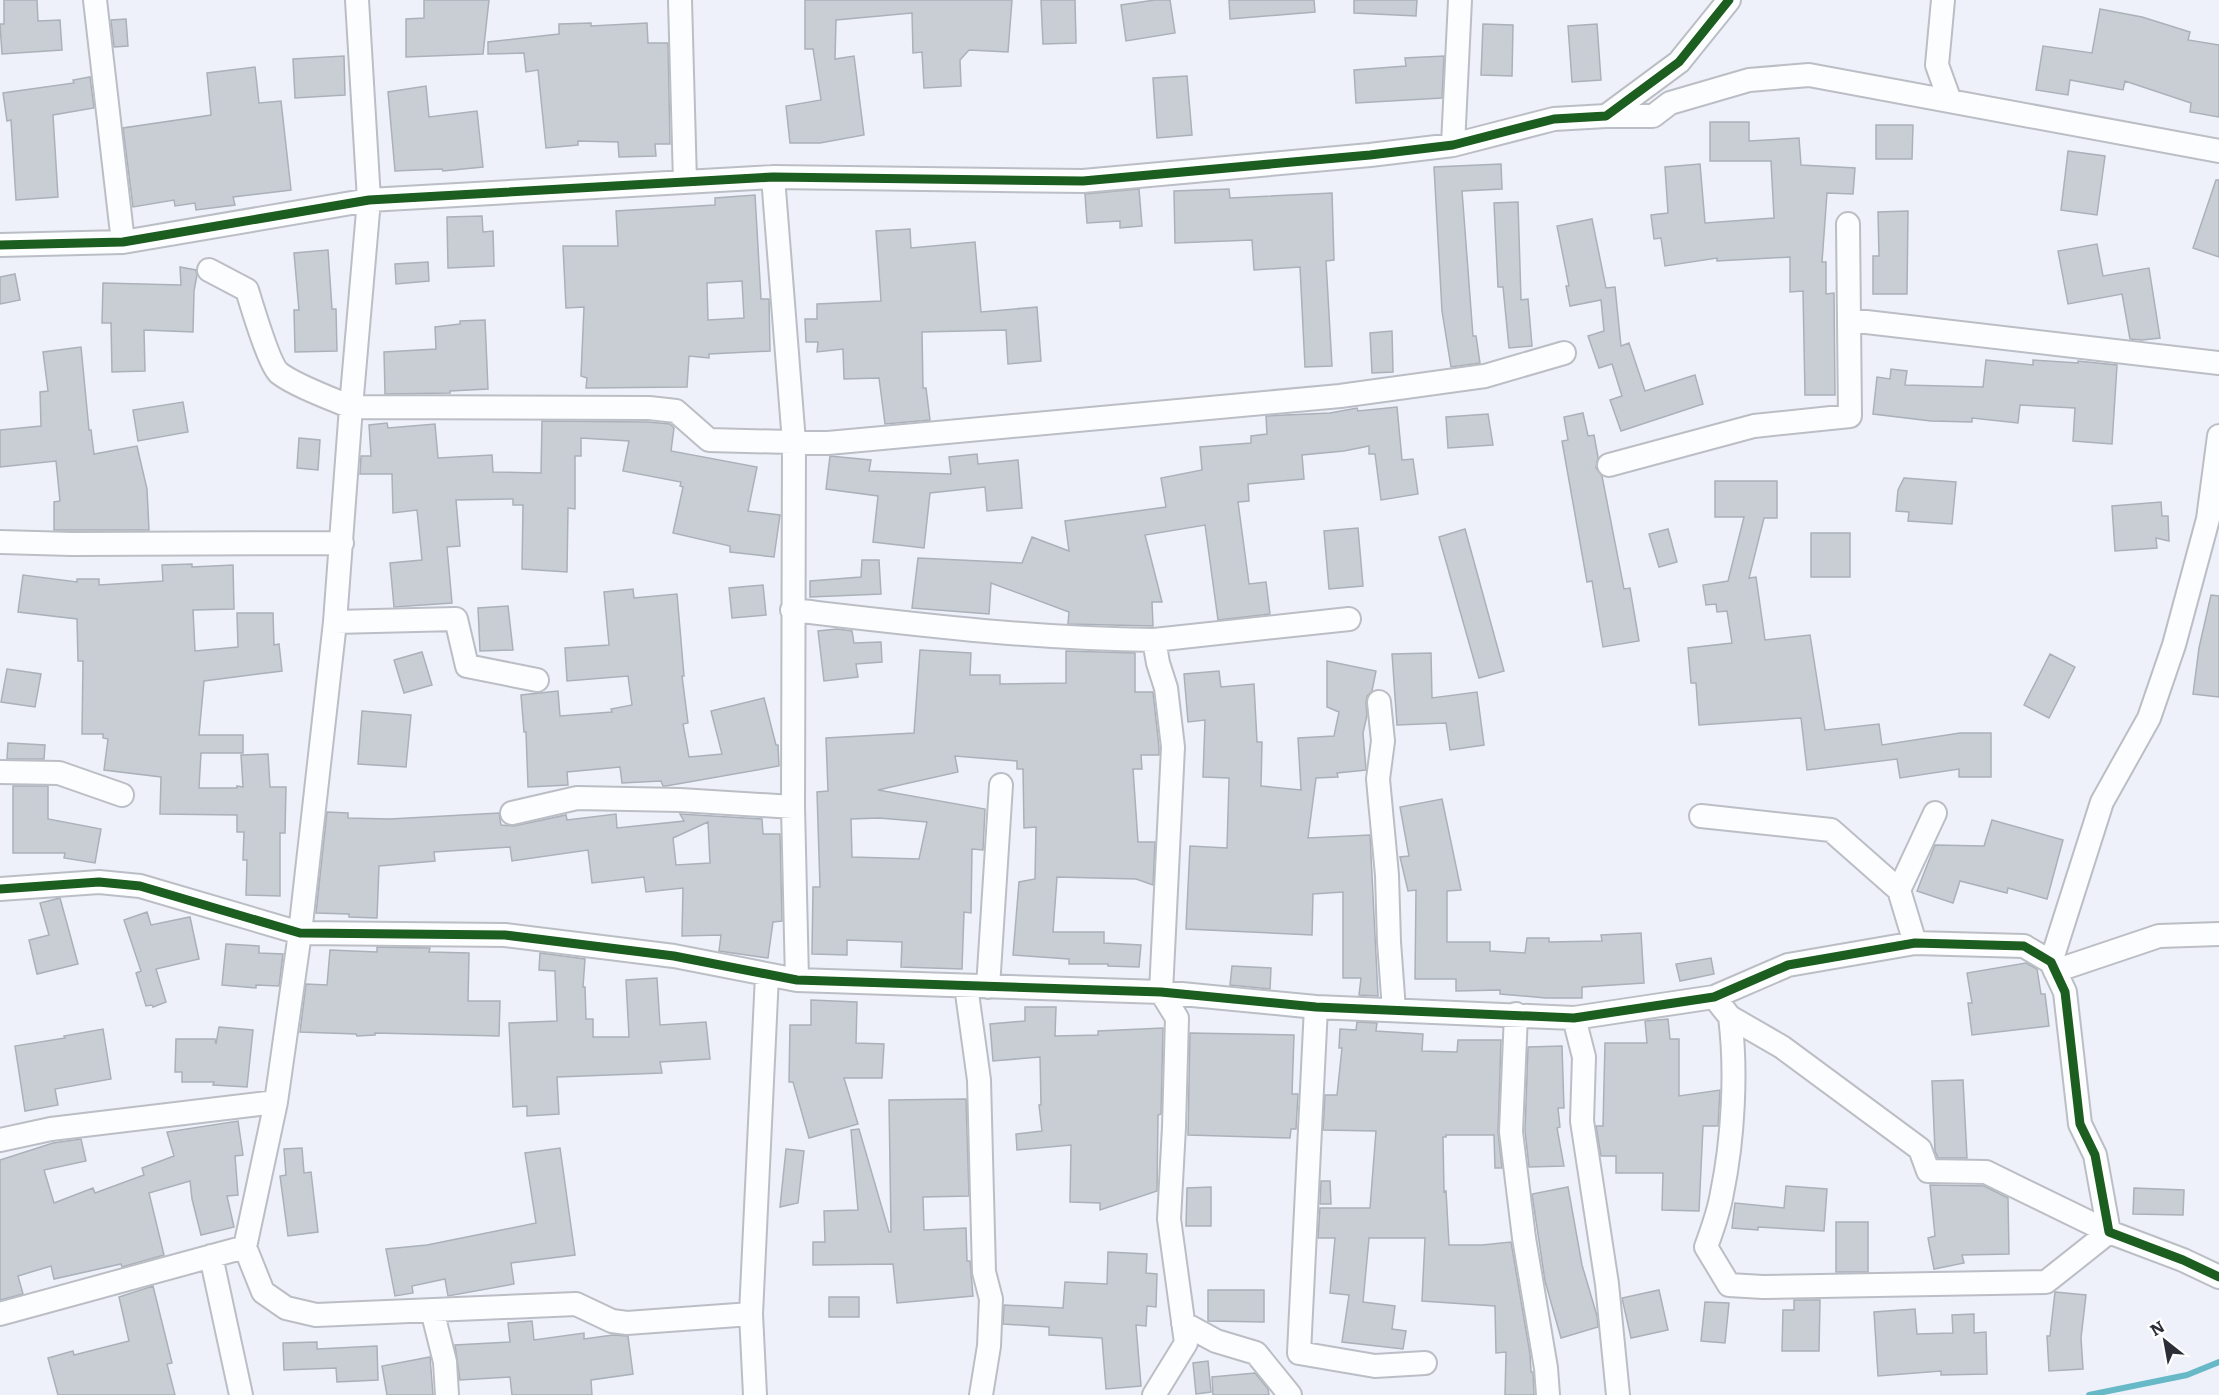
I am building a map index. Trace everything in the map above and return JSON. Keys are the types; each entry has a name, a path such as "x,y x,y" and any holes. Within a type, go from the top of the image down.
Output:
{"street":[{"path":"95,0 123,242"},
{"path":"357,0 369,200 351,407 336,622 300,933 276,1102 245,1247 263,1292 286,1308 316,1316 576,1305 612,1321 627,1323 751,1314"},
{"path":"680,0 685,182"},
{"path":"1453,145 1460,0"},
{"path":"1606,116 1679,62 1729,0"},
{"path":"1943,0 1937,65 1950,101"},
{"path":"1912,94 1937,65"},
{"path":"0,245 123,242 369,200 773,177 1083,181 1370,155 1453,145 1554,119 1653,116 1670,103 1749,80 1809,75 2219,151"},
{"path":"773,177 794,442 793,807 797,980"},
{"path":"1609,465 1754,426 1850,416 1848,224"},
{"path":"209,270 247,290 260,332 278,372 314,392 351,407 649,408 676,411 709,440 828,442 1340,396 1485,376 1564,353"},
{"path":"1849,320 2219,363"},
{"path":"2053,967 2102,801 2149,718 2174,645 2208,519 2219,436"},
{"path":"0,542 342,543"},
{"path":"792,610 958,629 1154,640 1349,619"},
{"path":"336,622 456,619 467,666 537,680"},
{"path":"1154,640 1166,688 1173,747 1161,992 1177,1018 1174,1127 1168,1219 1186,1343 1154,1395"},
{"path":"1379,702 1383,741 1378,779 1387,875 1394,1010"},
{"path":"0,772 59,772 122,795"},
{"path":"988,987 1001,785"},
{"path":"512,813 576,798 680,800 793,807"},
{"path":"1899,890 1935,813"},
{"path":"1701,816 1831,830 1899,890 1915,943"},
{"path":"0,889 99,882 140,886 300,933 505,935 674,956 797,980 1161,992 1316,1007 1574,1018 1714,997 1788,965 1915,943 2024,946 2053,967 2065,992 2080,1124 2095,1155 2109,1232"},
{"path":"2053,967 2158,936 2219,934"},
{"path":"755,1395 751,1314 767,975"},
{"path":"966,986 979,1080 984,1272 991,1299 989,1346 981,1395"},
{"path":"1714,997 1730,1017 1782,1047 1920,1149 1928,1171 1986,1172 2109,1232 2183,1260 2219,1277"},
{"path":"1316,1007 1299,1353 1375,1366 1425,1363"},
{"path":"1516,1014 1511,1132 1524,1238 1546,1368 1548,1395"},
{"path":"1730,1017 1733,1038 1730,1142 1722,1195 1706,1247 1729,1285 1763,1287 2046,1282 2109,1232"},
{"path":"1574,1018 1584,1057 1582,1121 1607,1284 1618,1395"},
{"path":"0,1140 51,1129 276,1102"},
{"path":"0,1314 245,1247"},
{"path":"211,1256 241,1395"},
{"path":"432,1310 444,1362 447,1395"},
{"path":"1183,1323 1216,1341 1256,1353 1290,1395"}],"building":[{"path":"4,0 37,0 38,21 60,20 62,50 2,54 0,24 4,24"},
{"path":"424,0 489,0 483,54 406,57 406,19 424,18"},
{"path":"805,0 1012,0 1008,52 969,50 960,60 961,86 924,88 922,52 913,53 912,13 836,20 835,59 854,56 864,135 820,143 790,143 786,106 821,100 813,49 805,49"},
{"path":"1041,0 1075,0 1076,43 1043,44"},
{"path":"1170,0 1175,33 1126,41 1121,5"},
{"path":"1229,0 1314,0 1315,12 1230,19"},
{"path":"1354,0 1417,0 1416,16 1354,13"},
{"path":"2100,9 2142,17 2190,32 2188,40 2219,45 2219,117 2190,112 2191,103 2125,81 2123,90 2070,80 2068,95 2036,90 2043,46 2092,53"},
{"path":"126,19 128,46 114,47 111,20"},
{"path":"591,23 591,26 647,23 648,43 668,43 670,144 655,144 656,156 619,157 618,142 578,141 578,145 546,148 538,70 526,72 524,53 488,54 488,42 559,34 559,24"},
{"path":"1483,24 1513,25 1512,76 1481,75"},
{"path":"1597,24 1601,80 1572,82 1568,26"},
{"path":"344,56 345,95 295,98 293,59"},
{"path":"1444,56 1442,98 1356,103 1354,70 1406,66 1405,58"},
{"path":"255,67 259,103 281,101 291,190 233,197 235,205 196,210 195,203 175,206 174,200 133,207 123,128 211,115 207,73"},
{"path":"1187,76 1192,135 1157,138 1153,78"},
{"path":"90,77 94,108 53,115 58,197 16,200 11,120 7,121 3,93 74,83 73,80"},
{"path":"426,86 429,117 477,111 483,167 443,171 442,169 395,171 388,92"},
{"path":"1710,122 1749,122 1749,141 1799,138 1801,165 1855,168 1853,194 1827,193 1822,262 1826,262 1826,294 1834,293 1835,395 1805,395 1803,291 1790,292 1790,257 1717,261 1717,258 1665,266 1661,238 1654,239 1651,215 1668,213 1665,167 1700,164 1705,223 1774,218 1771,161 1710,161"},
{"path":"1876,125 1913,125 1912,159 1876,159"},
{"path":"2068,151 2105,156 2097,215 2061,210"},
{"path":"1501,164 1502,189 1462,191 1473,336 1476,336 1480,363 1451,367 1442,311 1434,167"},
{"path":"2216,180 2219,180 2219,257 2193,248"},
{"path":"1139,189 1142,226 1120,228 1120,221 1087,223 1085,194"},
{"path":"1229,189 1230,198 1332,193 1334,260 1326,261 1332,366 1305,367 1300,267 1254,270 1252,240 1175,243 1174,191"},
{"path":"755,195 761,299 769,299 770,351 709,354 709,358 689,356 687,387 586,388 587,378 581,376 584,307 566,308 563,246 618,246 616,211 715,205 715,198","holes":["742,281 744,318 708,320 707,283"]},
{"path":"1518,202 1521,300 1528,299 1532,346 1509,348 1503,287 1498,287 1494,203"},
{"path":"1908,211 1907,294 1873,294 1873,256 1879,256 1878,212"},
{"path":"482,216 483,232 493,231 494,266 448,268 447,217"},
{"path":"1592,219 1606,288 1615,287 1621,346 1629,343 1645,391 1695,375 1703,404 1621,431 1610,400 1622,396 1612,364 1599,368 1588,336 1604,331 1601,300 1570,306 1566,286 1569,286 1557,226"},
{"path":"910,229 911,248 975,242 981,312 1037,307 1041,361 1008,364 1006,330 922,332 923,388 926,388 930,420 885,424 879,378 844,379 843,349 817,352 818,342 806,342 805,319 817,319 817,304 881,301 876,231"},
{"path":"2097,244 2103,276 2149,268 2160,338 2130,339 2122,294 2068,304 2058,251"},
{"path":"328,250 332,309 336,309 337,351 295,352 294,310 299,310 294,253"},
{"path":"428,262 429,281 396,284 395,264"},
{"path":"180,267 196,270 197,275 194,291 193,332 144,330 145,371 112,372 111,323 102,323 103,283 181,285"},
{"path":"15,274 20,300 0,304 0,277"},
{"path":"485,320 488,389 450,391 450,393 385,394 384,352 436,349 435,327 460,324 460,321"},
{"path":"1392,331 1393,372 1372,373 1370,333"},
{"path":"81,347 89,430 91,430 94,454 137,446 147,489 149,530 54,530 54,502 60,501 56,461 0,467 0,430 41,426 40,392 48,391 43,352"},
{"path":"1986,360 2033,365 2033,360 2117,365 2112,444 2073,441 2075,408 2020,405 2018,423 1972,418 1972,422 1931,421 1873,414 1877,377 1890,379 1891,369 1907,371 1905,385 1983,387"},
{"path":"183,402 188,432 138,441 133,410"},
{"path":"1397,407 1402,460 1413,459 1418,494 1381,500 1375,454 1369,454 1369,446 1302,455 1304,479 1248,484 1249,501 1238,502 1249,584 1266,582 1270,614 1218,620 1205,525 1145,535 1162,602 1152,602 1153,626 1068,624 1069,612 991,583 989,614 912,608 918,558 1022,563 1032,537 1069,551 1065,521 1166,507 1161,478 1202,470 1200,447 1251,443 1251,436 1267,434 1266,416"},
{"path":"1583,413 1588,436 1594,435 1598,457 1596,468 1602,476 1624,589 1630,588 1639,641 1603,647 1592,581 1587,582 1562,441 1568,440 1564,417"},
{"path":"1488,414 1493,445 1448,448 1446,417"},
{"path":"542,421 670,424 674,428 671,451 757,467 748,511 780,515 774,557 730,552 730,546 673,533 683,487 680,486 681,482 623,471 629,441 581,438 581,456 575,456 575,509 568,508 567,572 522,569 523,505 513,505 513,499 456,500 460,546 447,547 452,603 394,607 390,563 422,560 417,510 393,513 392,474 360,474 361,456 371,456 369,425 387,423 388,428 435,424 438,458 492,455 493,472 541,473"},
{"path":"299,438 320,440 318,470 297,468"},
{"path":"977,454 978,464 1018,460 1022,508 987,511 985,487 930,493 924,548 873,542 878,496 826,489 830,456 871,460 869,471 951,474 949,457"},
{"path":"1904,478 1956,482 1952,524 1908,521 1909,512 1896,511 1898,490"},
{"path":"1715,481 1777,481 1777,518 1764,518 1749,578 1756,577 1765,640 1810,635 1825,730 1879,724 1882,745 1960,733 1991,733 1991,777 1959,777 1959,769 1900,778 1897,759 1807,770 1801,718 1699,725 1696,683 1691,683 1688,648 1732,643 1727,611 1717,612 1716,604 1706,605 1703,585 1728,581 1744,517 1715,517"},
{"path":"2161,502 2162,516 2168,516 2169,541 2156,538 2157,548 2115,551 2112,506"},
{"path":"1358,528 1363,586 1329,589 1324,531"},
{"path":"1465,529 1504,671 1479,678 1439,537"},
{"path":"1668,529 1677,562 1659,567 1649,534"},
{"path":"1811,533 1850,533 1850,577 1811,577"},
{"path":"862,560 879,560 881,594 810,597 810,581 861,577"},
{"path":"192,564 192,567 233,565 234,609 193,610 195,651 238,647 237,613 273,613 274,645 279,644 282,671 204,681 199,735 243,735 243,753 201,753 199,788 243,787 241,755 268,754 270,787 286,787 285,833 280,833 280,896 246,895 247,860 243,860 244,832 237,832 237,815 160,814 161,777 104,770 108,739 103,738 103,734 82,734 83,661 78,661 77,619 18,612 23,575 77,582 77,579 99,579 99,585 163,581 162,565"},
{"path":"763,585 766,615 732,618 729,588"},
{"path":"633,589 634,598 677,594 684,676 682,676 688,723 683,724 689,757 722,754 711,711 764,698 776,745 778,745 779,766 666,786 663,786 661,781 622,783 620,767 567,772 568,785 528,787 526,732 524,732 521,695 558,691 560,716 612,712 611,709 632,705 628,676 567,681 565,648 609,645 604,592"},
{"path":"2211,595 2219,596 2219,697 2193,694 2199,648"},
{"path":"508,606 513,650 480,651 478,608"},
{"path":"837,629 852,631 854,643 881,642 882,662 856,664 858,677 824,681 818,631"},
{"path":"920,650 971,653 970,675 1000,675 1000,684 1066,683 1066,651 1135,653 1135,692 1153,692 1159,747 1159,755 1141,755 1142,769 1133,769 1138,842 1155,842 1153,885 1136,879 1057,877 1053,932 1104,932 1104,943 1141,945 1139,967 1069,964 1069,959 1013,955 1019,882 1035,879 1036,827 1024,828 1023,769 1017,769 1017,761 955,756 958,772 878,790 985,809 983,850 972,849 971,913 964,912 962,969 901,967 902,942 847,940 847,955 812,954 813,887 820,887 817,792 828,791 826,738 914,733","holes":["879,818 927,822 919,859 852,857 851,819"]},
{"path":"422,652 432,685 404,693 394,660"},
{"path":"1431,653 1432,698 1477,692 1484,745 1450,750 1446,723 1397,725 1392,654"},
{"path":"2050,654 2075,667 2049,718 2024,705"},
{"path":"1327,661 1376,671 1372,691 1367,696 1366,703 1367,715 1363,733 1366,770 1337,773 1338,777 1316,778 1308,838 1370,835 1378,996 1359,995 1361,978 1343,978 1343,892 1313,894 1312,935 1186,929 1190,846 1227,848 1229,778 1203,777 1205,720 1188,722 1184,674 1219,671 1221,687 1254,684 1257,742 1262,742 1261,786 1301,790 1298,738 1334,736 1339,712 1327,707"},
{"path":"7,669 41,674 35,707 1,702"},
{"path":"362,711 411,715 406,767 358,764"},
{"path":"8,743 45,745 44,759 7,759"},
{"path":"13,786 48,786 48,819 101,829 95,863 64,858 65,853 13,853"},
{"path":"1442,799 1461,890 1447,891 1447,942 1490,942 1490,951 1525,953 1527,938 1549,938 1549,942 1602,941 1601,935 1641,933 1644,983 1582,987 1582,998 1546,998 1500,994 1500,990 1456,991 1456,979 1415,979 1416,890 1408,891 1400,857 1409,856 1400,807"},
{"path":"327,812 348,813 348,818 390,819 499,813 501,825 514,826 566,815 567,820 616,814 617,828 684,821 680,814 762,819 763,834 780,834 782,921 773,922 768,958 719,951 721,935 682,936 683,888 646,892 644,877 592,883 588,850 512,861 510,847 434,852 435,861 379,866 377,918 316,913","holes":["708,822 710,863 676,865 673,838"]},
{"path":"1992,820 2063,840 2047,899 2008,888 2007,893 1960,881 1953,903 1917,891 1935,845 1984,846"},
{"path":"60,898 78,964 37,974 29,940 49,935 40,903"},
{"path":"147,912 151,925 190,917 199,959 156,969 166,1002 153,1007 152,1005 146,1006 136,973 141,971 124,920"},
{"path":"226,944 259,946 259,953 283,954 279,986 256,985 256,988 222,985"},
{"path":"377,947 430,948 429,952 469,953 468,1001 500,1001 499,1036 375,1033 375,1035 357,1036 356,1034 300,1032 306,984 327,985 330,950 377,952"},
{"path":"540,953 585,959 583,987 585,987 586,1019 593,1019 593,1037 629,1037 626,980 657,978 660,1025 706,1022 710,1059 660,1062 662,1073 557,1077 559,1114 527,1116 527,1106 513,1107 509,1023 557,1021 555,971 539,970"},
{"path":"1711,958 1714,974 1680,981 1676,964"},
{"path":"2026,963 2037,969 2041,994 2045,994 2049,1026 1972,1035 1968,1003 1972,1003 1967,973"},
{"path":"1232,966 1271,968 1270,989 1230,985"},
{"path":"811,1000 857,1002 856,1043 884,1044 882,1078 844,1078 858,1124 809,1138 793,1082 789,1082 790,1025 811,1025"},
{"path":"1025,1007 1056,1007 1055,1036 1098,1035 1098,1031 1163,1028 1157,1191 1100,1210 1100,1203 1070,1202 1071,1145 1017,1150 1016,1134 1042,1131 1039,1105 1041,1105 1040,1057 993,1061 990,1024 1025,1021"},
{"path":"1668,1019 1670,1039 1679,1039 1679,1096 1720,1090 1718,1126 1703,1126 1699,1211 1662,1210 1663,1173 1616,1173 1616,1156 1601,1156 1596,1126 1603,1126 1605,1043 1647,1043 1645,1021"},
{"path":"1357,1022 1377,1023 1376,1031 1423,1034 1422,1051 1457,1052 1458,1040 1501,1040 1498,1132 1502,1168 1495,1168 1494,1135 1446,1135 1443,1137 1444,1192 1446,1191 1449,1245 1511,1242 1531,1372 1533,1372 1534,1395 1505,1395 1506,1352 1496,1353 1495,1306 1422,1301 1425,1238 1369,1238 1363,1302 1395,1306 1392,1329 1406,1331 1403,1349 1342,1342 1349,1295 1330,1293 1335,1238 1318,1238 1320,1208 1370,1208 1376,1131 1323,1130 1325,1095 1337,1095 1342,1048 1339,1048 1340,1029 1356,1030"},
{"path":"219,1027 253,1030 247,1087 213,1085 214,1082 182,1082 182,1072 175,1072 176,1039 215,1039 216,1044"},
{"path":"103,1029 111,1079 55,1089 58,1105 25,1111 15,1046"},
{"path":"1190,1033 1294,1035 1292,1094 1298,1094 1296,1129 1291,1129 1290,1138 1188,1135"},
{"path":"1562,1046 1564,1108 1558,1108 1560,1127 1557,1128 1564,1166 1529,1167 1525,1131 1528,1047"},
{"path":"1963,1080 1967,1158 1938,1158 1935,1151 1932,1081"},
{"path":"966,1099 969,1196 923,1197 924,1230 966,1228 967,1261 970,1261 973,1296 897,1303 893,1264 813,1265 813,1242 825,1242 824,1211 858,1210 851,1130 859,1129 889,1232 891,1232 889,1100"},
{"path":"238,1121 243,1155 235,1156 238,1195 227,1196 234,1227 201,1235 190,1181 149,1193 164,1255 122,1267 121,1264 54,1279 51,1266 18,1276 23,1294 0,1300 0,1160 53,1143 81,1139 86,1161 44,1170 54,1203 93,1188 95,1193 144,1175 142,1168 174,1156 167,1132"},
{"path":"302,1148 304,1173 311,1172 318,1232 288,1236 280,1176 286,1175 284,1149"},
{"path":"560,1148 575,1255 511,1263 514,1284 448,1296 445,1279 412,1286 413,1293 395,1296 386,1249 427,1245 536,1223 525,1153"},
{"path":"786,1149 804,1151 798,1203 780,1207"},
{"path":"1321,1181 1330,1181 1331,1204 1320,1204"},
{"path":"1930,1185 1984,1186 2008,1198 2009,1254 1962,1255 1964,1263 1934,1269 1928,1238 1935,1236"},
{"path":"1786,1186 1827,1189 1824,1231 1758,1227 1758,1230 1732,1228 1735,1203 1784,1208"},
{"path":"1211,1187 1211,1226 1186,1226 1187,1188"},
{"path":"1568,1187 1582,1265 1598,1327 1561,1338 1545,1281 1532,1194"},
{"path":"2134,1188 2184,1190 2183,1215 2133,1214"},
{"path":"1836,1222 1868,1222 1868,1272 1836,1272"},
{"path":"1108,1252 1147,1254 1146,1273 1157,1274 1156,1307 1147,1306 1146,1326 1136,1325 1141,1386 1106,1389 1102,1338 1049,1335 1049,1327 1003,1324 1004,1305 1063,1308 1065,1282 1107,1284"},
{"path":"153,1286 172,1363 167,1364 175,1395 58,1395 48,1358 73,1351 74,1355 129,1341 119,1297"},
{"path":"1208,1290 1264,1290 1264,1322 1208,1321"},
{"path":"1659,1290 1668,1330 1631,1338 1622,1298"},
{"path":"2055,1292 2086,1295 2081,1338 2083,1369 2049,1371 2047,1336 2050,1336"},
{"path":"829,1297 859,1297 859,1317 829,1317"},
{"path":"1794,1300 1820,1300 1819,1351 1782,1351 1783,1310 1794,1310"},
{"path":"1705,1302 1729,1303 1725,1343 1701,1341"},
{"path":"1915,1309 1917,1334 1953,1333 1952,1315 1974,1314 1974,1333 1986,1332 1987,1374 1941,1375 1941,1371 1878,1376 1874,1312"},
{"path":"532,1321 534,1340 584,1333 584,1339 613,1335 628,1336 633,1374 591,1380 592,1395 512,1395 510,1377 460,1380 455,1345 510,1342 508,1323"},
{"path":"317,1342 317,1349 377,1346 378,1380 337,1382 336,1368 284,1370 283,1343"},
{"path":"430,1357 433,1395 387,1395 382,1366"},
{"path":"1208,1361 1211,1392 1196,1394 1193,1363"},
{"path":"1255,1373 1268,1389 1269,1395 1213,1395 1212,1377"}],"waterway":[{"path":"2089,1395 2187,1375 2219,1362"}],"cycle path":[{"path":"0,245 123,242 369,200 773,177 1083,181 1370,155 1453,145 1554,119 1606,116 1679,62 1729,0"},
{"path":"0,889 99,882 140,886 300,933 505,935 674,956 797,980 1161,992 1316,1007 1574,1018 1714,997 1788,965 1915,943 2024,946 2051,962 2065,992 2080,1124 2095,1155 2109,1232 2183,1260 2219,1277"}]}
